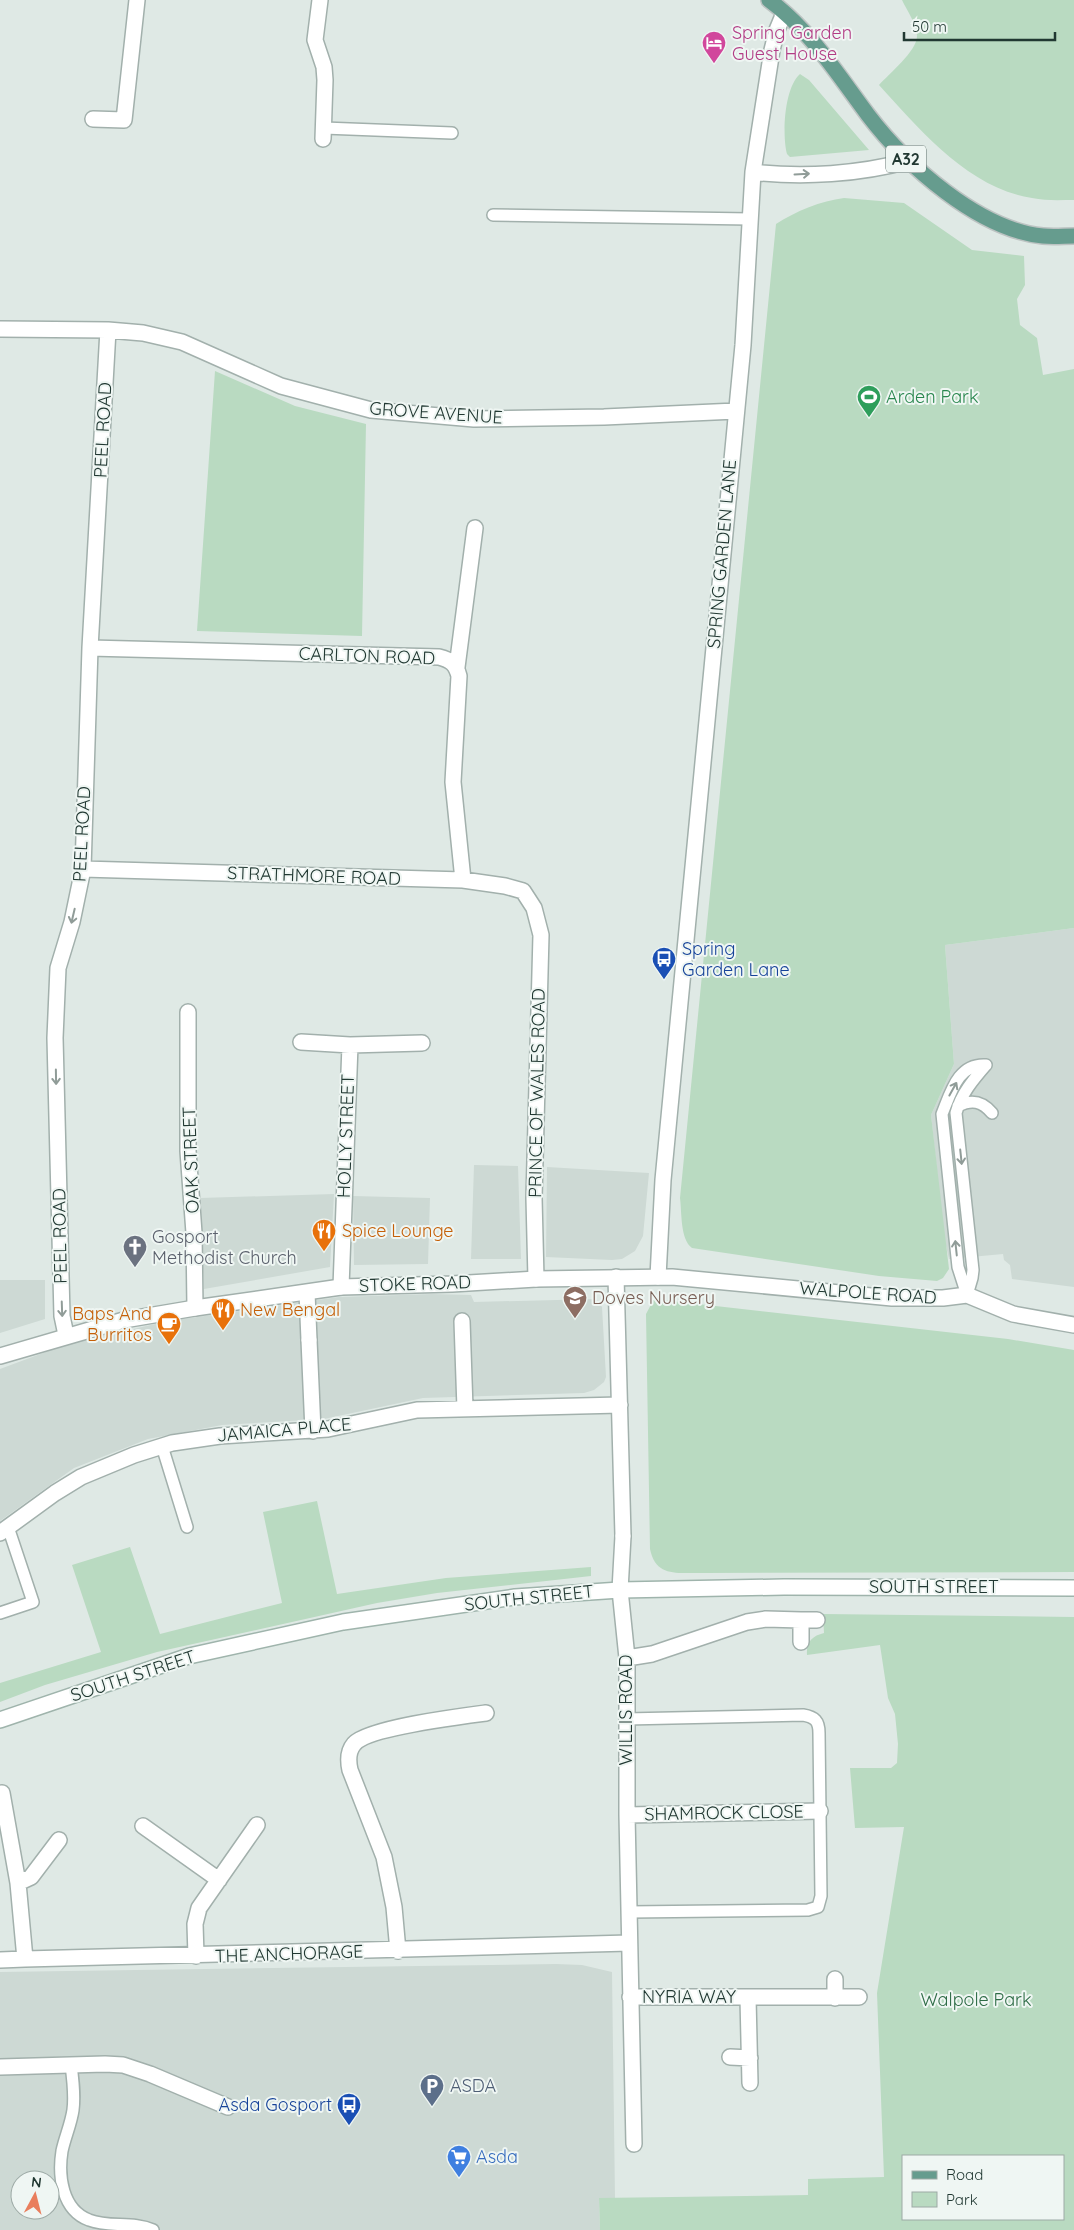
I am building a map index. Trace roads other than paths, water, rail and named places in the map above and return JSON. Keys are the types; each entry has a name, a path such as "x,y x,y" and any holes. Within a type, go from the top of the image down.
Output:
{"main road":[{"name":"A32","path":"769,0 784,13 836,70 868,116 908,162 966,207 990,220 1042,236 1074,236"}],"street":[{"path":"93,119 124,120 137,0"},
{"path":"320,0 315,40 324,67 323,134"},
{"name":"SPRING GARDEN LANE","path":"658,1277 664,1170 743,345 754,172 772,50 776,30 784,13"},
{"path":"754,172 788,175 873,168 908,162"},
{"name":"GROVE AVENUE","path":"0,329 108,330 143,333 182,342 281,386 371,410 474,419 604,417 736,411"},
{"name":"PEEL ROAD","path":"66,1336 62,1316 55,1038 58,968 72,922 83,869 90,648 108,330"},
{"path":"457,667 475,528"},
{"name":"CARLTON ROAD","path":"90,648 439,658 450,660 457,667 459,676 453,782 463,880"},
{"name":"STRATHMORE ROAD","path":"83,869 463,880 505,886 523,891 534,908"},
{"name":"PRINCE OF WALES ROAD","path":"534,908 540,935 534,1198 536,1279"},
{"name":"OAK STREET","path":"188,1012 188,1151 194,1233 195,1308"},
{"path":"300,1042 350,1045 422,1042"},
{"name":"HOLLY STREET","path":"340,1287 350,1045"},
{"name":"WILLIS ROAD","path":"616,1277 623,1536 620,1590 627,1658 627,1815 634,2144"},
{"name":"STOKE ROAD","path":"0,1356 124,1320 340,1287 452,1284 536,1279 658,1277"},
{"name":"WALPOLE ROAD","path":"658,1277 892,1298 943,1298 967,1295 1013,1314 1074,1325"},
{"path":"307,1293 313,1431"},
{"path":"462,1321 465,1409"},
{"name":"JAMAICA PLACE","path":"4,1530 56,1492 82,1477 119,1460 162,1446 220,1436 313,1431 345,1427 403,1412 620,1405"},
{"name":"SOUTH STREET","path":"0,1720 189,1656 343,1622 515,1597 620,1590 784,1587 1074,1588"},
{"path":"801,1620 801,1642"},
{"path":"627,1658 646,1656 747,1622 817,1620"},
{"path":"398,1951 387,1870 377,1837 350,1770 348,1762 351,1749 360,1739 424,1722 477,1718"},
{"path":"2,1793 18,1883 26,1959"},
{"name":"SHAMROCK CLOSE","path":"627,1815 820,1810"},
{"path":"196,1956 196,1918 203,1902 257,1825"},
{"path":"143,1826 219,1880"},
{"path":"18,1883 32,1877 59,1840"},
{"name":"THE ANCHORAGE","path":"0,1960 398,1951 630,1943"},
{"path":"835,1979 836,1998"},
{"name":"NYRIA WAY","path":"630,1997 859,1997"},
{"name":"NYRIA WAY","path":"748,1998 750,2082"},
{"path":"730,2057 750,2058"},
{"path":"0,2066 123,2065 150,2074 228,2107"}],"lane":[{"path":"323,134 452,133"},
{"path":"492,215 750,219"},
{"path":"975,1064 986,1065 966,1090 956,1113 973,1270 967,1295 958,1267 942,1114 951,1090 967,1068 975,1064"},
{"path":"958,1106 966,1102 976,1101 986,1106 992,1113"},
{"path":"162,1446 187,1527"},
{"path":"0,1613 33,1602 4,1530"},
{"path":"626,1719 810,1717 816,1720 819,1726 821,1900 816,1909 679,1913 629,1912"},
{"path":"71,2065 74,2108 63,2146 61,2162 63,2185 67,2200 73,2208 90,2220 143,2226 153,2230"}],"place":[{"name":"Spring Garden Guest House","path":"714,64"},
{"name":"Arden Park","path":"869,418"},
{"name":"Spring Garden Lane","path":"664,980"},
{"name":"Spice Lounge","path":"324,1252"},
{"name":"Gosport Methodist Church","path":"135,1268"},
{"name":"Doves Nursery","path":"575,1319"},
{"name":"New Bengal","path":"223,1331"},
{"name":"Baps And Burritos","path":"169,1345"},
{"name":"ASDA","path":"432,2107"},
{"name":"Asda Gosport","path":"349,2126"},
{"name":"Asda","path":"459,2178"}],"park label":[{"name":"Walpole Park","path":"976,2000"}]}
